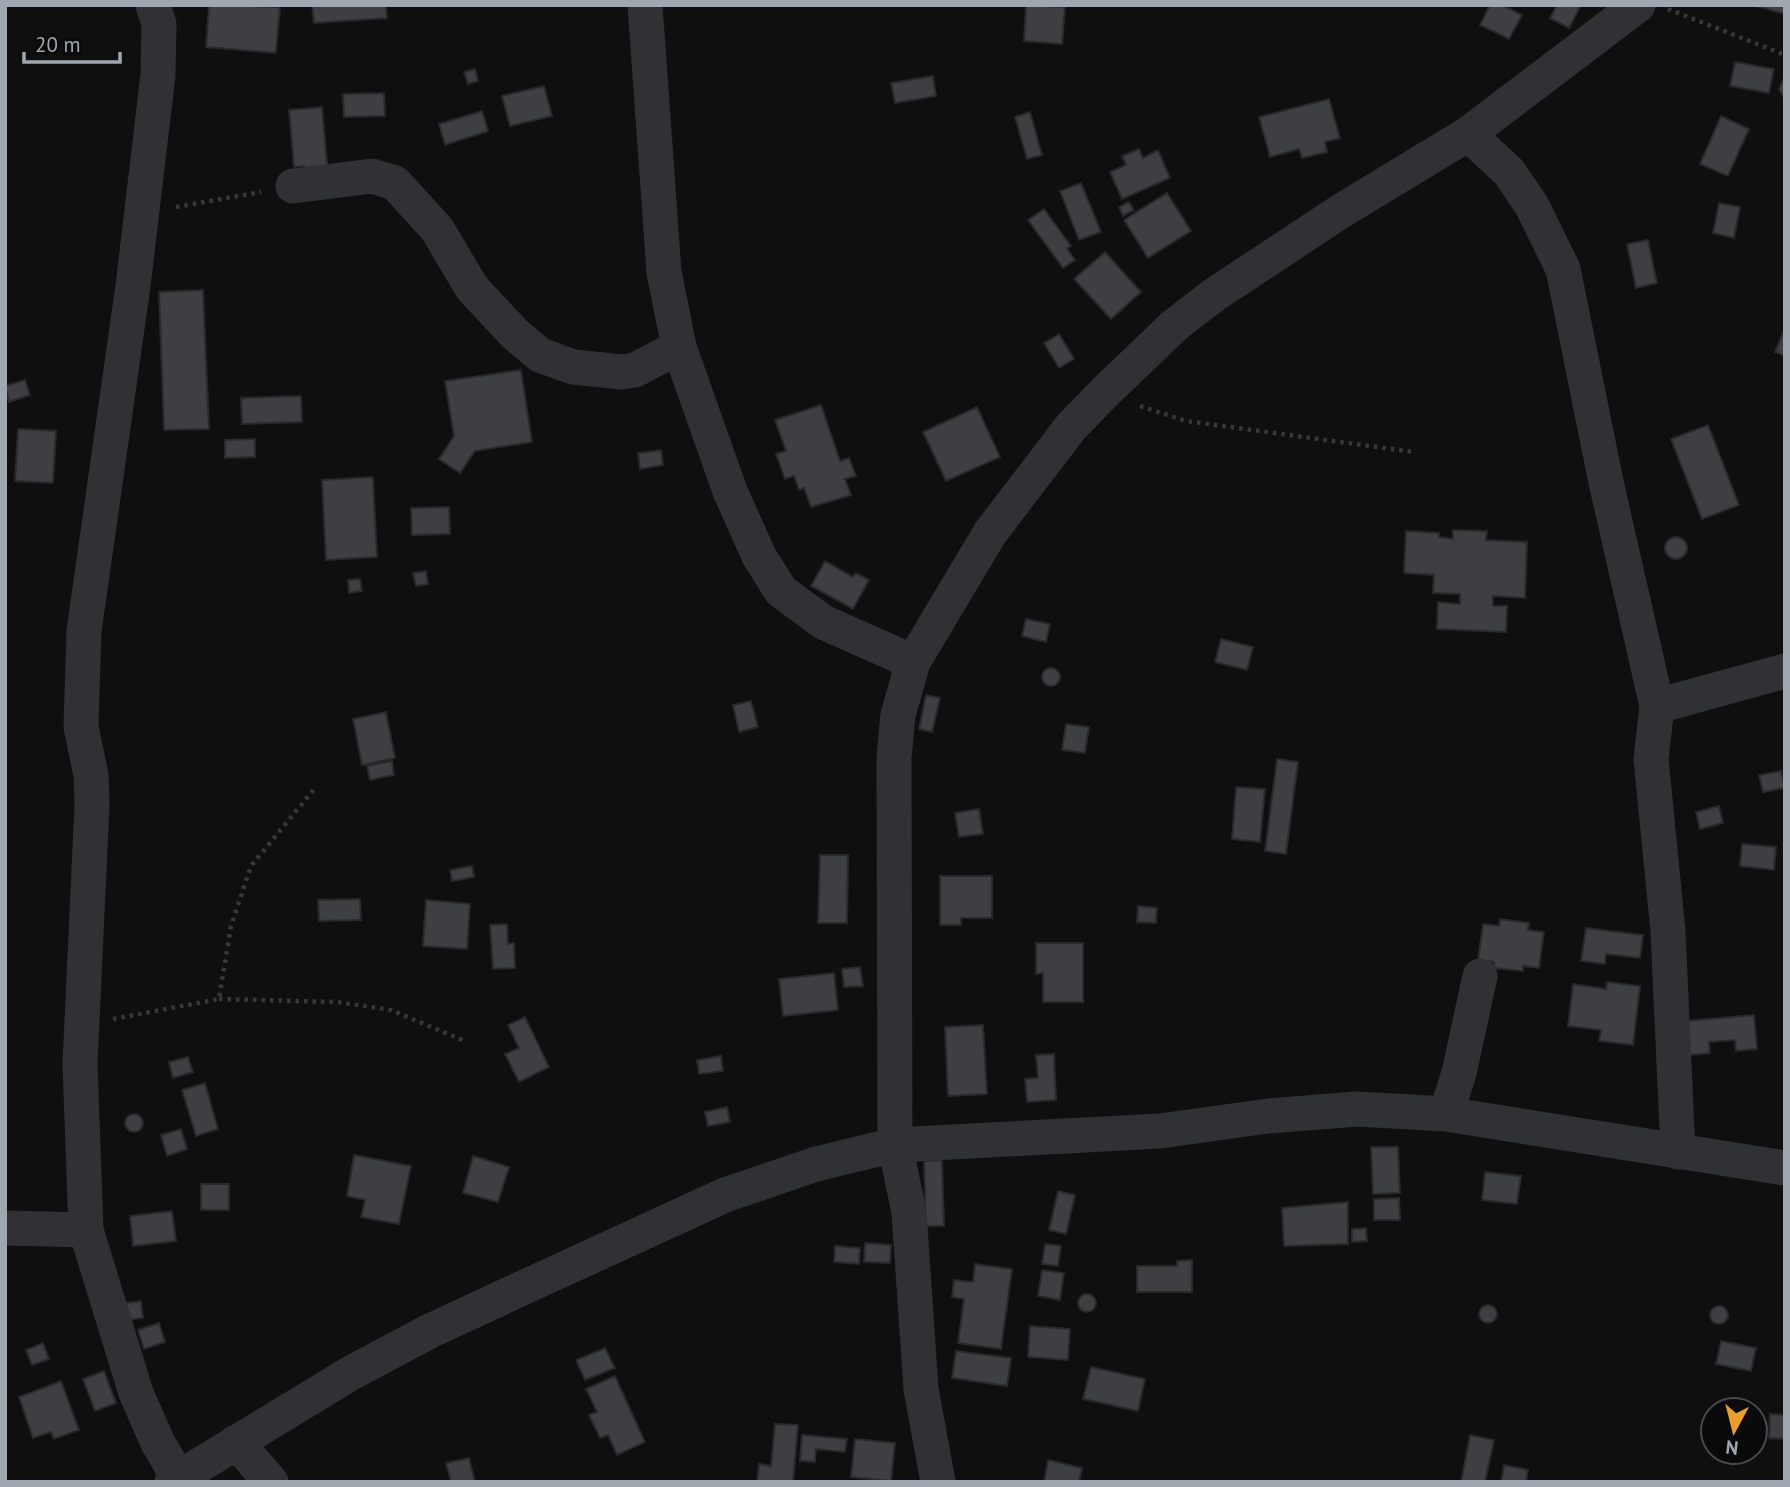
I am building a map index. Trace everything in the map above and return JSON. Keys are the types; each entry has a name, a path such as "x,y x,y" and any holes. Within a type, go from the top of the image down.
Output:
{"street":[{"path":"153,5 159,24 158,75 84,631 81,727 91,775 92,805 84,1024 80,1064 86,1230 136,1393 175,1479 430,1331 725,1195 816,1164 895,1145 1160,1131 1268,1116 1357,1109 1446,1114 1785,1168"},
{"path":"645,5 664,272 679,347 730,491 771,578 795,604 823,622 914,662"},
{"path":"938,1482 921,1389 909,1212 895,1145 894,757 898,715 914,662 990,533 1071,428 1175,325 1213,295 1341,211 1468,134 1638,5"},
{"path":"1468,134 1509,172 1532,206 1563,269 1606,482 1657,706 1651,759 1668,931 1678,1152"},
{"path":"293,186 372,176 395,183 437,229 472,288 514,334 540,355 573,367 622,372 635,370 679,347"},
{"path":"1657,706 1785,671"},
{"path":"1446,1114 1480,976"},
{"path":"5,1228 86,1230"},
{"path":"236,1442 271,1482"}],"path":[{"path":"1660,5 1785,55"},
{"path":"141,213 293,186"},
{"path":"1105,392 1186,421 1414,452"},
{"path":"219,999 231,926 251,866 315,788"},
{"path":"84,1024 219,999 337,1002 391,1010 467,1042"}],"building":[{"path":"209,5 280,7 276,53 206,47"},
{"path":"312,5 386,5 387,18 314,23"},
{"path":"1026,5 1065,7 1062,44 1024,41"},
{"path":"1490,5 1502,5 1522,15 1509,39 1480,25"},
{"path":"1557,5 1581,5 1569,28 1550,18"},
{"path":"1753,5 1785,5 1785,14"},
{"path":"1735,62 1774,69 1769,93 1730,86"},
{"path":"475,69 478,81 468,84 464,72"},
{"path":"933,76 936,96 895,103 891,83"},
{"path":"1785,80 1785,99 1779,89"},
{"path":"544,86 552,116 510,126 502,96"},
{"path":"384,93 385,116 344,117 343,94"},
{"path":"1329,99 1340,138 1325,142 1327,152 1302,158 1299,149 1270,157 1259,117"},
{"path":"322,107 327,164 305,179 304,166 294,167 289,110"},
{"path":"482,111 488,131 445,145 439,124"},
{"path":"1030,112 1042,155 1027,159 1015,117"},
{"path":"1721,116 1749,129 1728,176 1700,164"},
{"path":"1139,149 1143,158 1158,150 1170,178 1122,199 1110,172 1126,165 1122,156"},
{"path":"1081,183 1101,232 1079,240 1060,191"},
{"path":"1167,193 1191,231 1148,258 1124,220"},
{"path":"1129,202 1134,210 1123,216 1119,207"},
{"path":"1719,203 1740,207 1734,238 1713,233"},
{"path":"1044,209 1071,246 1067,249 1075,260 1063,268 1028,220"},
{"path":"1648,240 1657,283 1636,288 1627,244"},
{"path":"1105,252 1141,292 1111,319 1074,279"},
{"path":"203,290 209,429 164,430 159,292"},
{"path":"1785,329 1785,356 1775,352"},
{"path":"1059,334 1074,359 1059,368 1044,343"},
{"path":"521,370 532,442 475,451 460,473 439,459 454,436 445,381"},
{"path":"25,380 30,395 9,402 5,386"},
{"path":"301,396 302,422 242,424 241,398"},
{"path":"821,405 840,461 849,458 856,476 845,479 851,495 811,507 804,488 799,490 794,476 785,479 776,454 786,451 775,420"},
{"path":"977,407 1000,457 946,481 923,432"},
{"path":"1708,425 1739,505 1702,519 1671,439"},
{"path":"18,429 56,431 53,483 15,481"},
{"path":"255,439 255,457 225,458 225,440"},
{"path":"661,450 663,465 640,469 638,453"},
{"path":"373,477 377,557 326,560 322,480"},
{"path":"449,507 450,534 412,535 411,508"},
{"path":"1453,530 1487,531 1486,540 1527,542 1525,598 1493,596 1493,606 1507,606 1506,632 1437,629 1438,602 1460,604 1460,594 1433,593 1434,575 1404,573 1406,531 1439,533 1439,537 1453,539"},
{"path":"1676,537 1684,540 1687,548 1684,556 1676,559 1668,556 1665,548 1668,540"},
{"path":"825,561 853,577 856,573 869,580 853,609 811,586"},
{"path":"426,571 428,584 416,586 413,573"},
{"path":"360,579 362,591 349,593 348,580"},
{"path":"1026,619 1050,624 1046,642 1022,636"},
{"path":"1221,639 1253,647 1247,670 1215,662"},
{"path":"1051,668 1059,673 1060,677 1055,685 1051,686 1043,681 1042,677 1047,669"},
{"path":"926,695 940,698 932,732 919,729"},
{"path":"751,701 758,727 739,732 733,705"},
{"path":"386,712 395,758 362,765 353,719"},
{"path":"1066,724 1089,727 1085,753 1062,750"},
{"path":"1277,759 1298,762 1286,854 1265,851"},
{"path":"392,761 394,775 370,780 367,766"},
{"path":"1781,771 1785,788 1763,792 1759,775"},
{"path":"1236,787 1265,789 1260,842 1232,839"},
{"path":"1719,806 1723,823 1700,829 1696,812"},
{"path":"979,809 983,834 959,837 955,813"},
{"path":"1742,844 1776,847 1774,870 1740,866"},
{"path":"820,855 848,855 847,923 818,923"},
{"path":"472,866 474,877 452,881 450,870"},
{"path":"940,876 992,876 992,918 961,918 961,925 940,925"},
{"path":"360,899 361,920 319,921 318,900"},
{"path":"426,900 470,904 467,949 423,946"},
{"path":"1138,906 1157,908 1156,923 1137,922"},
{"path":"1500,919 1529,923 1528,930 1544,932 1539,968 1523,966 1523,971 1494,968 1494,962 1478,960 1483,924 1499,926"},
{"path":"507,924 508,944 514,943 515,968 493,969 490,925"},
{"path":"1586,928 1643,935 1640,958 1606,954 1605,964 1581,961"},
{"path":"1036,943 1083,943 1083,1002 1043,1002 1043,973 1036,974"},
{"path":"860,967 863,986 844,987 842,969"},
{"path":"834,973 838,1010 783,1016 779,979"},
{"path":"1607,982 1640,986 1633,1045 1599,1041 1601,1030 1568,1026 1573,984 1606,989"},
{"path":"1754,1015 1757,1049 1736,1051 1735,1040 1709,1042 1710,1053 1690,1055 1686,1021"},
{"path":"525,1017 549,1067 519,1082 505,1054 519,1048 508,1025"},
{"path":"983,1025 987,1094 948,1096 945,1027"},
{"path":"1054,1054 1056,1100 1027,1102 1025,1079 1038,1078 1036,1055"},
{"path":"721,1056 723,1071 699,1074 697,1060"},
{"path":"188,1057 193,1072 173,1078 169,1062"},
{"path":"205,1083 218,1129 196,1136 182,1090"},
{"path":"727,1107 730,1122 708,1126 705,1112"},
{"path":"134,1114 142,1119 143,1123 138,1131 134,1132 126,1127 125,1123 130,1115"},
{"path":"181,1129 187,1149 167,1156 161,1135"},
{"path":"1371,1147 1398,1147 1400,1193 1373,1194"},
{"path":"354,1155 411,1166 399,1224 361,1217 365,1200 347,1196"},
{"path":"473,1156 509,1167 498,1202 463,1193"},
{"path":"942,1160 944,1226 926,1226 924,1161"},
{"path":"1485,1172 1521,1176 1517,1204 1482,1200"},
{"path":"201,1184 229,1184 229,1210 201,1210"},
{"path":"1058,1191 1075,1195 1066,1234 1049,1230"},
{"path":"1399,1198 1400,1220 1374,1220 1374,1199"},
{"path":"1348,1202 1348,1244 1284,1246 1282,1208"},
{"path":"172,1211 176,1241 133,1246 130,1216"},
{"path":"1366,1228 1367,1241 1352,1242 1352,1229"},
{"path":"865,1243 891,1245 890,1263 864,1262"},
{"path":"1045,1244 1061,1246 1058,1266 1042,1264"},
{"path":"835,1246 860,1248 859,1264 834,1262"},
{"path":"1192,1260 1192,1292 1137,1292 1137,1266 1177,1266 1177,1261"},
{"path":"975,1264 1012,1269 1001,1349 958,1343 964,1299 952,1297 954,1280 973,1282"},
{"path":"1042,1270 1064,1273 1060,1300 1038,1296"},
{"path":"1087,1294 1095,1299 1096,1303 1091,1311 1087,1312 1079,1307 1078,1303 1083,1295"},
{"path":"141,1301 143,1318 127,1320 125,1303"},
{"path":"1484,1305 1492,1305 1497,1314 1495,1321 1484,1323 1479,1318 1479,1310"},
{"path":"1719,1306 1725,1309 1728,1315 1725,1321 1719,1324 1713,1321 1710,1315 1713,1309"},
{"path":"159,1323 165,1342 144,1349 138,1330"},
{"path":"1030,1326 1070,1329 1068,1360 1028,1357"},
{"path":"1721,1341 1756,1348 1751,1371 1716,1364"},
{"path":"43,1343 49,1359 32,1365 26,1350"},
{"path":"605,1348 615,1368 585,1380 576,1360"},
{"path":"956,1351 1011,1358 1007,1386 952,1378"},
{"path":"1091,1367 1145,1379 1138,1411 1083,1399"},
{"path":"104,1371 116,1403 95,1411 83,1379"},
{"path":"615,1376 645,1442 617,1455 608,1435 600,1438 589,1415 597,1412 586,1389"},
{"path":"61,1381 79,1430 54,1439 51,1432 33,1438 19,1397"},
{"path":"1770,1414 1785,1415 1785,1439 1769,1438"},
{"path":"775,1424 798,1425 793,1482 757,1482 759,1464 771,1466"},
{"path":"802,1435 847,1439 845,1452 816,1449 815,1462 800,1461"},
{"path":"1470,1435 1494,1440 1485,1482 1461,1482"},
{"path":"855,1439 895,1443 891,1481 851,1477"},
{"path":"469,1458 475,1482 451,1482 446,1463"},
{"path":"1048,1460 1082,1468 1079,1482 1044,1482"},
{"path":"1504,1465 1528,1470 1526,1482 1501,1482"}]}
